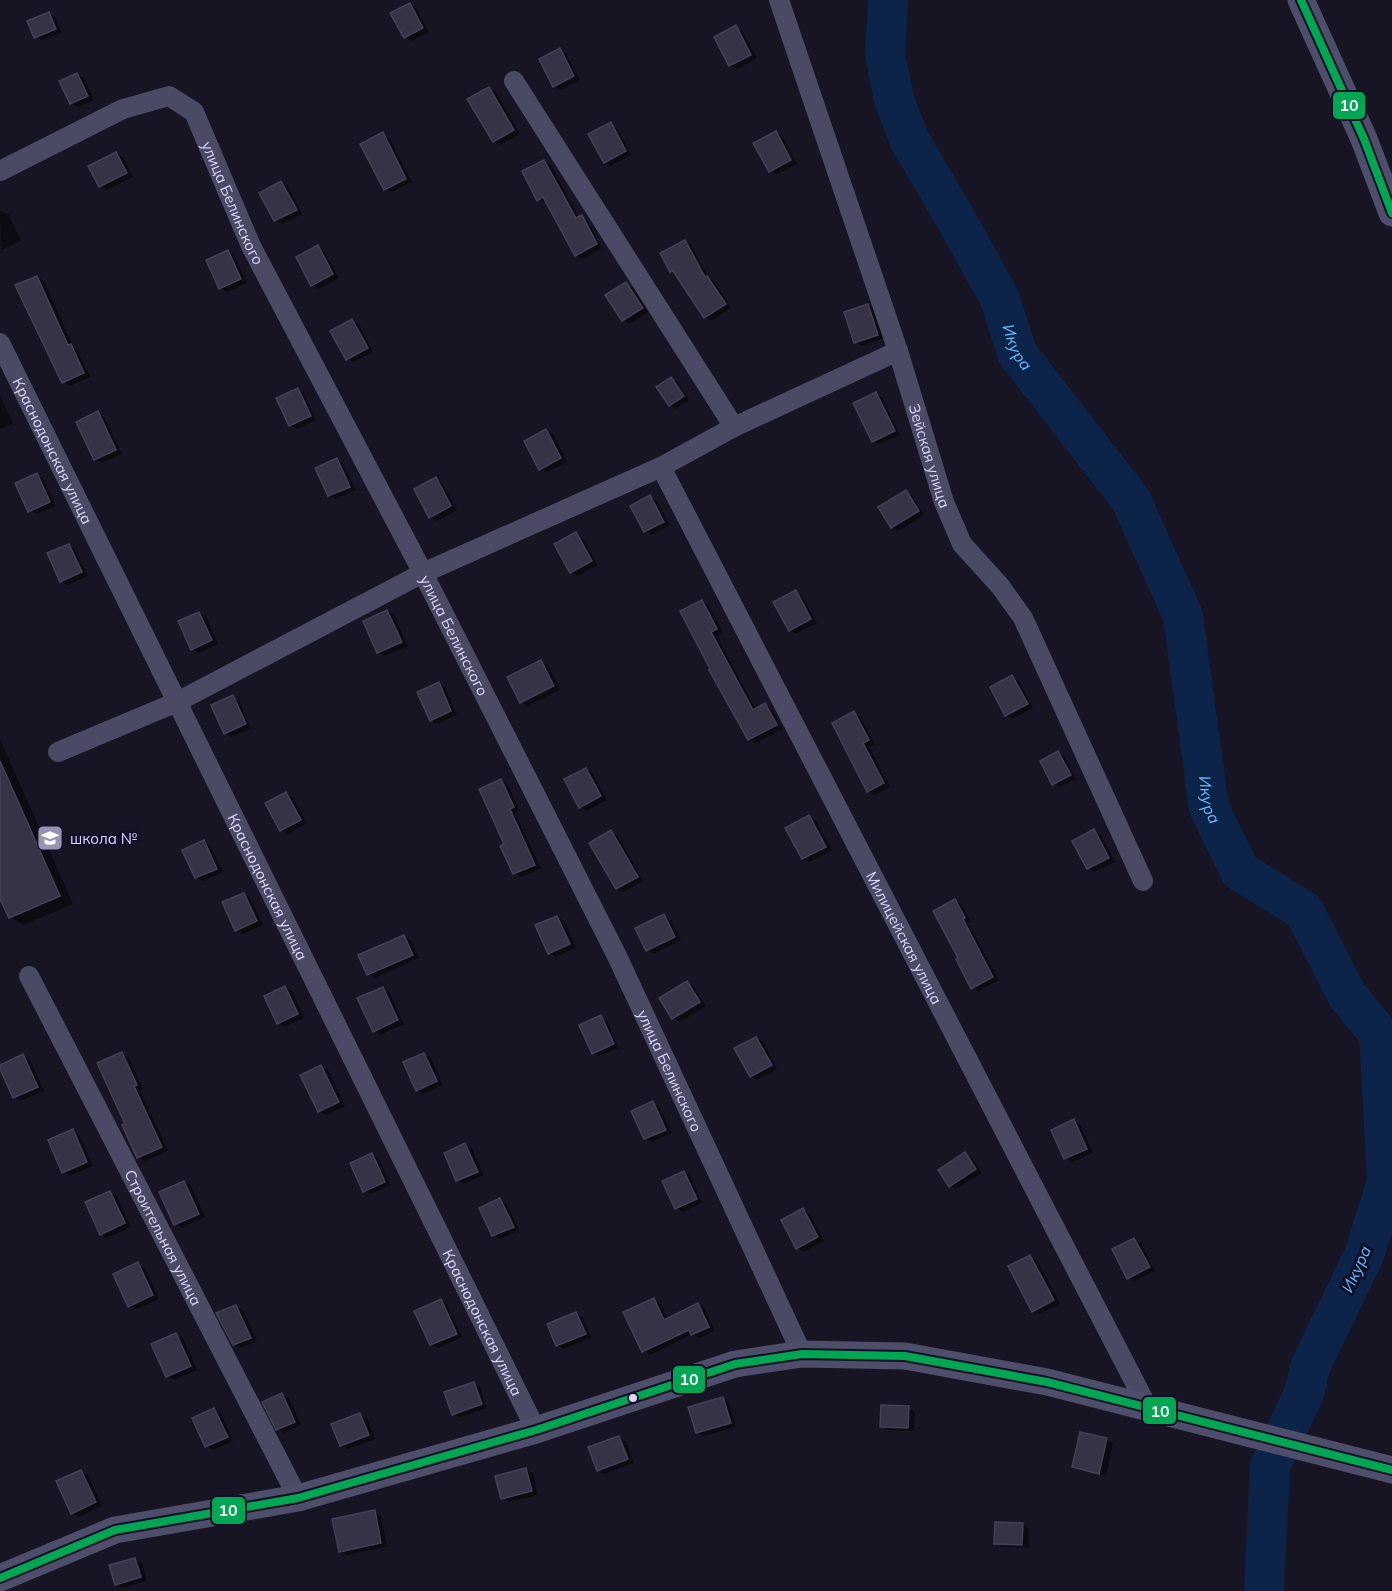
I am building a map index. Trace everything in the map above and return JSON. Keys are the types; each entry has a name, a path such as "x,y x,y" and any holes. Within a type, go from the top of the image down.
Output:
{"street":[{"name":"Зейская улица","path":"779,0 898,351 944,502 962,544 1000,586 1023,618 1143,881"},
{"path":"1301,0 1364,139 1392,213"},
{"path":"514,81 734,427"},
{"name":"улица Белинского","path":"0,171 123,109 169,96 194,112 251,246 423,573 617,956 802,1354"},
{"name":"Краснодонская улица","path":"0,343 536,1430"},
{"path":"58,752 177,702 423,573 661,467 734,427 898,351"},
{"name":"Милицейская улица","path":"661,467 1148,1408"},
{"name":"Строительная улица","path":"29,976 298,1497"},
{"path":"0,1578 115,1530 298,1497 536,1430 735,1364 802,1354 904,1356 1047,1382 1392,1470"}],"building":[{"path":"410,3 423,28 404,38 390,13"},
{"path":"49,12 56,29 34,38 27,21"},
{"path":"736,25 751,55 729,66 714,37"},
{"path":"560,48 574,76 553,87 539,59"},
{"path":"77,73 88,96 70,104 59,81"},
{"path":"489,87 514,130 493,142 467,99"},
{"path":"611,122 626,151 604,163 588,134"},
{"path":"776,131 791,160 769,172 753,143"},
{"path":"383,132 406,179 384,190 360,144"},
{"path":"116,152 127,173 99,187 88,166"},
{"path":"544,160 576,218 582,215 597,244 575,256 543,197 537,201 522,171"},
{"path":"281,181 297,210 274,221 259,193"},
{"path":"685,240 705,277 707,276 726,304 704,318 673,271 670,272 660,253"},
{"path":"318,245 333,274 311,286 296,257"},
{"path":"228,250 241,279 219,289 206,260"},
{"path":"37,276 68,345 71,344 84,373 62,383 15,285"},
{"path":"626,282 643,308 622,321 605,295"},
{"path":"868,304 878,335 854,343 844,312"},
{"path":"352,319 368,348 346,360 330,331"},
{"path":"671,377 684,396 669,406 656,387"},
{"path":"298,388 311,416 289,426 276,398"},
{"path":"876,392 895,431 872,442 853,403"},
{"path":"98,411 116,450 94,460 76,422"},
{"path":"546,429 561,458 539,470 524,441"},
{"path":"337,458 350,487 328,496 315,468"},
{"path":"37,473 50,502 28,512 15,483"},
{"path":"436,477 451,506 429,518 414,489"},
{"path":"906,490 919,511 891,528 878,507"},
{"path":"650,495 664,522 644,532 630,506"},
{"path":"576,532 592,561 570,573 554,544"},
{"path":"69,544 82,572 60,582 47,553"},
{"path":"796,590 811,619 789,631 773,602"},
{"path":"702,600 717,629 711,632 753,710 765,703 777,725 748,740 709,670 680,611"},
{"path":"387,610 402,642 377,653 363,621"},
{"path":"199,612 212,640 191,650 178,621"},
{"path":"541,660 554,686 520,703 507,677"},
{"path":"1012,675 1028,704 1005,716 990,687"},
{"path":"439,682 451,711 430,721 417,692"},
{"path":"233,695 246,724 224,734 211,705"},
{"path":"854,711 869,740 863,743 884,783 867,792 832,723"},
{"path":"1058,751 1071,775 1052,785 1040,761"},
{"path":"0,761 60,896 9,918 0,899"},
{"path":"586,768 601,796 579,808 564,779"},
{"path":"501,779 514,807 510,809 535,865 513,874 500,846 504,844 479,789"},
{"path":"286,792 301,820 280,831 265,803"},
{"path":"809,815 826,847 802,859 785,828"},
{"path":"1094,829 1109,858 1087,869 1072,841"},
{"path":"611,830 638,877 616,889 589,843"},
{"path":"204,840 217,869 195,878 182,850"},
{"path":"244,893 257,921 235,931 222,902"},
{"path":"955,899 993,977 971,989 956,959 958,958 933,911"},
{"path":"664,914 675,937 646,951 635,928"},
{"path":"557,916 570,944 548,954 535,925"},
{"path":"404,935 413,955 367,975 358,955"},
{"path":"687,981 700,1002 672,1019 659,998"},
{"path":"285,986 298,1014 277,1024 264,996"},
{"path":"383,987 398,1020 373,1032 357,998"},
{"path":"601,1015 614,1044 592,1054 579,1025"},
{"path":"756,1037 772,1065 750,1077 734,1048"},
{"path":"122,1052 137,1085 134,1086 162,1147 137,1158 122,1125 125,1124 97,1063"},
{"path":"424,1053 437,1081 416,1091 403,1062"},
{"path":"23,1054 38,1087 13,1098 0,1065"},
{"path":"321,1065 339,1102 318,1112 300,1075"},
{"path":"653,1101 666,1130 644,1139 631,1111"},
{"path":"1074,1119 1087,1149 1064,1159 1051,1130"},
{"path":"73,1129 87,1162 62,1173 48,1140"},
{"path":"465,1143 478,1172 456,1181 444,1153"},
{"path":"965,1152 976,1169 949,1187 938,1170"},
{"path":"372,1153 385,1182 363,1192 350,1163"},
{"path":"684,1171 697,1199 675,1209 662,1181"},
{"path":"184,1181 199,1214 174,1225 159,1192"},
{"path":"110,1191 125,1223 100,1235 85,1202"},
{"path":"500,1198 514,1227 492,1236 479,1208"},
{"path":"803,1208 818,1237 796,1249 781,1220"},
{"path":"1134,1238 1150,1267 1127,1279 1112,1249"},
{"path":"1030,1255 1054,1300 1032,1312 1008,1266"},
{"path":"138,1262 153,1295 128,1307 113,1274"},
{"path":"654,1298 664,1320 698,1303 709,1327 691,1335 689,1330 642,1352 623,1312"},
{"path":"441,1299 457,1334 430,1345 414,1311"},
{"path":"236,1305 251,1338 233,1345 216,1313"},
{"path":"576,1312 586,1334 556,1346 547,1324"},
{"path":"176,1333 191,1366 166,1377 151,1344"},
{"path":"474,1382 482,1404 452,1415 444,1392"},
{"path":"282,1393 295,1422 276,1430 262,1402"},
{"path":"723,1397 731,1423 696,1433 688,1407"},
{"path":"881,1405 909,1406 908,1428 880,1427"},
{"path":"214,1408 228,1437 205,1447 192,1418"},
{"path":"360,1413 369,1435 340,1446 331,1424"},
{"path":"1080,1432 1107,1438 1099,1474 1072,1467"},
{"path":"619,1436 628,1459 597,1471 588,1447"},
{"path":"526,1468 532,1491 501,1499 495,1476"},
{"path":"81,1470 96,1502 71,1514 56,1481"},
{"path":"375,1510 381,1543 339,1552 332,1519"},
{"path":"995,1522 1023,1523 1022,1545 994,1544"},
{"path":"135,1558 141,1577 115,1585 109,1565"}],"waterway":[{"name":"Икура","path":"888,0 885,54 894,100 909,139 1000,299 1017,353 1131,500 1183,616 1209,808 1240,871 1304,911 1347,995 1379,1034 1387,1182 1364,1255 1310,1367 1305,1391 1270,1466 1264,1591"}],"transit line":[{"name":"10","path":"1301,0 1364,139 1392,213"},
{"name":"10","path":"0,1578 115,1530 298,1498 536,1430 735,1364 802,1354 905,1356 1047,1382 1392,1470"}],"place":[{"name":"школа №","path":"50,838"}]}
